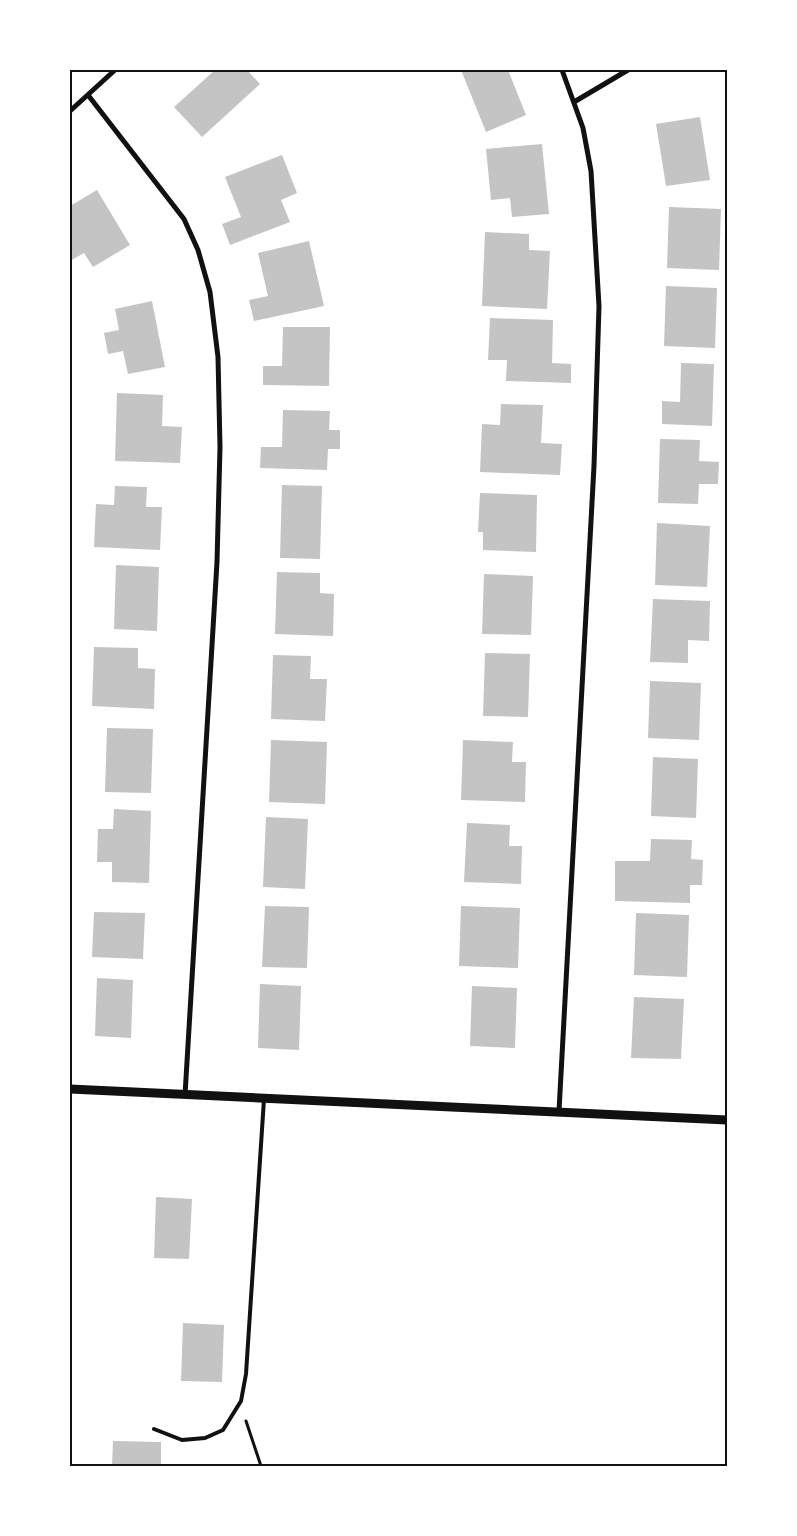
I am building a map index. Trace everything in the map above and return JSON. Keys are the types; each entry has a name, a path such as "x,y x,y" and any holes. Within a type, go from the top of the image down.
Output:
{"street":[{"path":"70,111 115,70"},
{"path":"559,1111 594,466 598,306 591,171 583,128 562,70"},
{"path":"574,102 628,70"},
{"path":"88,95 184,219 198,250 210,292 218,357 220,447 217,562 185,1095"},
{"path":"70,1089 727,1120"}],"lane":[{"path":"154,1429 182,1440 205,1438 223,1430 241,1401 246,1374 264,1098"}],"path":[{"path":"241,1401 262,1466"}],"building":[{"path":"215,70 247,70 260,84 202,137 174,107"},
{"path":"461,70 508,70 526,115 486,132"},
{"path":"700,117 710,180 666,186 656,124"},
{"path":"542,144 549,214 512,217 510,198 491,200 486,149"},
{"path":"282,155 297,193 281,200 290,222 230,245 222,224 241,217 225,177"},
{"path":"97,190 130,245 93,267 84,253 70,261 70,206"},
{"path":"669,207 721,209 719,270 667,268"},
{"path":"485,232 529,234 529,250 550,251 547,309 482,306"},
{"path":"309,241 324,306 254,321 249,300 268,296 258,253"},
{"path":"666,286 717,288 715,348 664,346"},
{"path":"152,301 165,367 128,374 123,351 108,354 104,333 119,330 115,309"},
{"path":"490,318 553,320 552,363 571,364 571,383 506,381 507,360 488,360"},
{"path":"283,327 330,327 329,386 263,385 263,366 282,366"},
{"path":"681,363 714,364 712,426 662,424 662,401 680,402"},
{"path":"117,393 163,395 162,426 182,427 180,463 115,461"},
{"path":"501,404 543,405 541,443 562,444 560,475 480,472 482,424 500,425"},
{"path":"283,410 330,411 329,430 340,430 340,449 328,449 327,470 260,468 261,447 282,447"},
{"path":"660,439 700,440 699,461 719,462 718,484 699,484 698,504 658,503"},
{"path":"282,485 322,486 320,559 280,558"},
{"path":"115,486 147,487 146,507 162,507 160,550 94,547 96,504 114,505"},
{"path":"480,493 537,495 536,552 483,550 483,532 478,532"},
{"path":"657,523 710,526 707,587 655,585"},
{"path":"116,565 159,567 157,631 114,629"},
{"path":"277,572 320,573 320,593 334,594 333,636 275,634"},
{"path":"484,574 533,576 531,635 482,634"},
{"path":"653,599 710,601 709,641 688,640 688,663 650,662"},
{"path":"94,647 138,648 138,668 155,669 154,709 92,706"},
{"path":"485,653 530,654 528,717 483,716"},
{"path":"273,655 311,656 310,679 327,679 325,721 271,719"},
{"path":"650,681 701,683 699,740 648,738"},
{"path":"107,728 153,729 151,793 105,792"},
{"path":"271,740 327,742 325,804 269,802"},
{"path":"463,740 513,742 512,762 526,762 525,802 461,800"},
{"path":"653,757 698,759 696,818 651,816"},
{"path":"114,809 151,811 149,883 112,882 112,862 97,862 98,829 113,829"},
{"path":"266,817 308,819 305,889 263,887"},
{"path":"467,823 510,825 509,846 522,846 521,884 464,882"},
{"path":"651,839 692,840 691,859 703,860 702,885 690,885 690,903 615,901 615,861 650,861"},
{"path":"265,906 309,907 307,968 262,967"},
{"path":"461,906 520,908 518,968 459,966"},
{"path":"94,912 145,913 143,959 92,957"},
{"path":"636,913 689,915 687,977 634,975"},
{"path":"97,978 133,980 131,1038 95,1036"},
{"path":"260,984 301,986 299,1050 258,1048"},
{"path":"472,986 517,988 515,1048 470,1046"},
{"path":"634,997 684,999 681,1059 631,1058"},
{"path":"156,1197 192,1199 189,1259 154,1258"},
{"path":"183,1323 224,1325 222,1382 181,1381"},
{"path":"113,1441 161,1442 161,1466 112,1466"}]}
